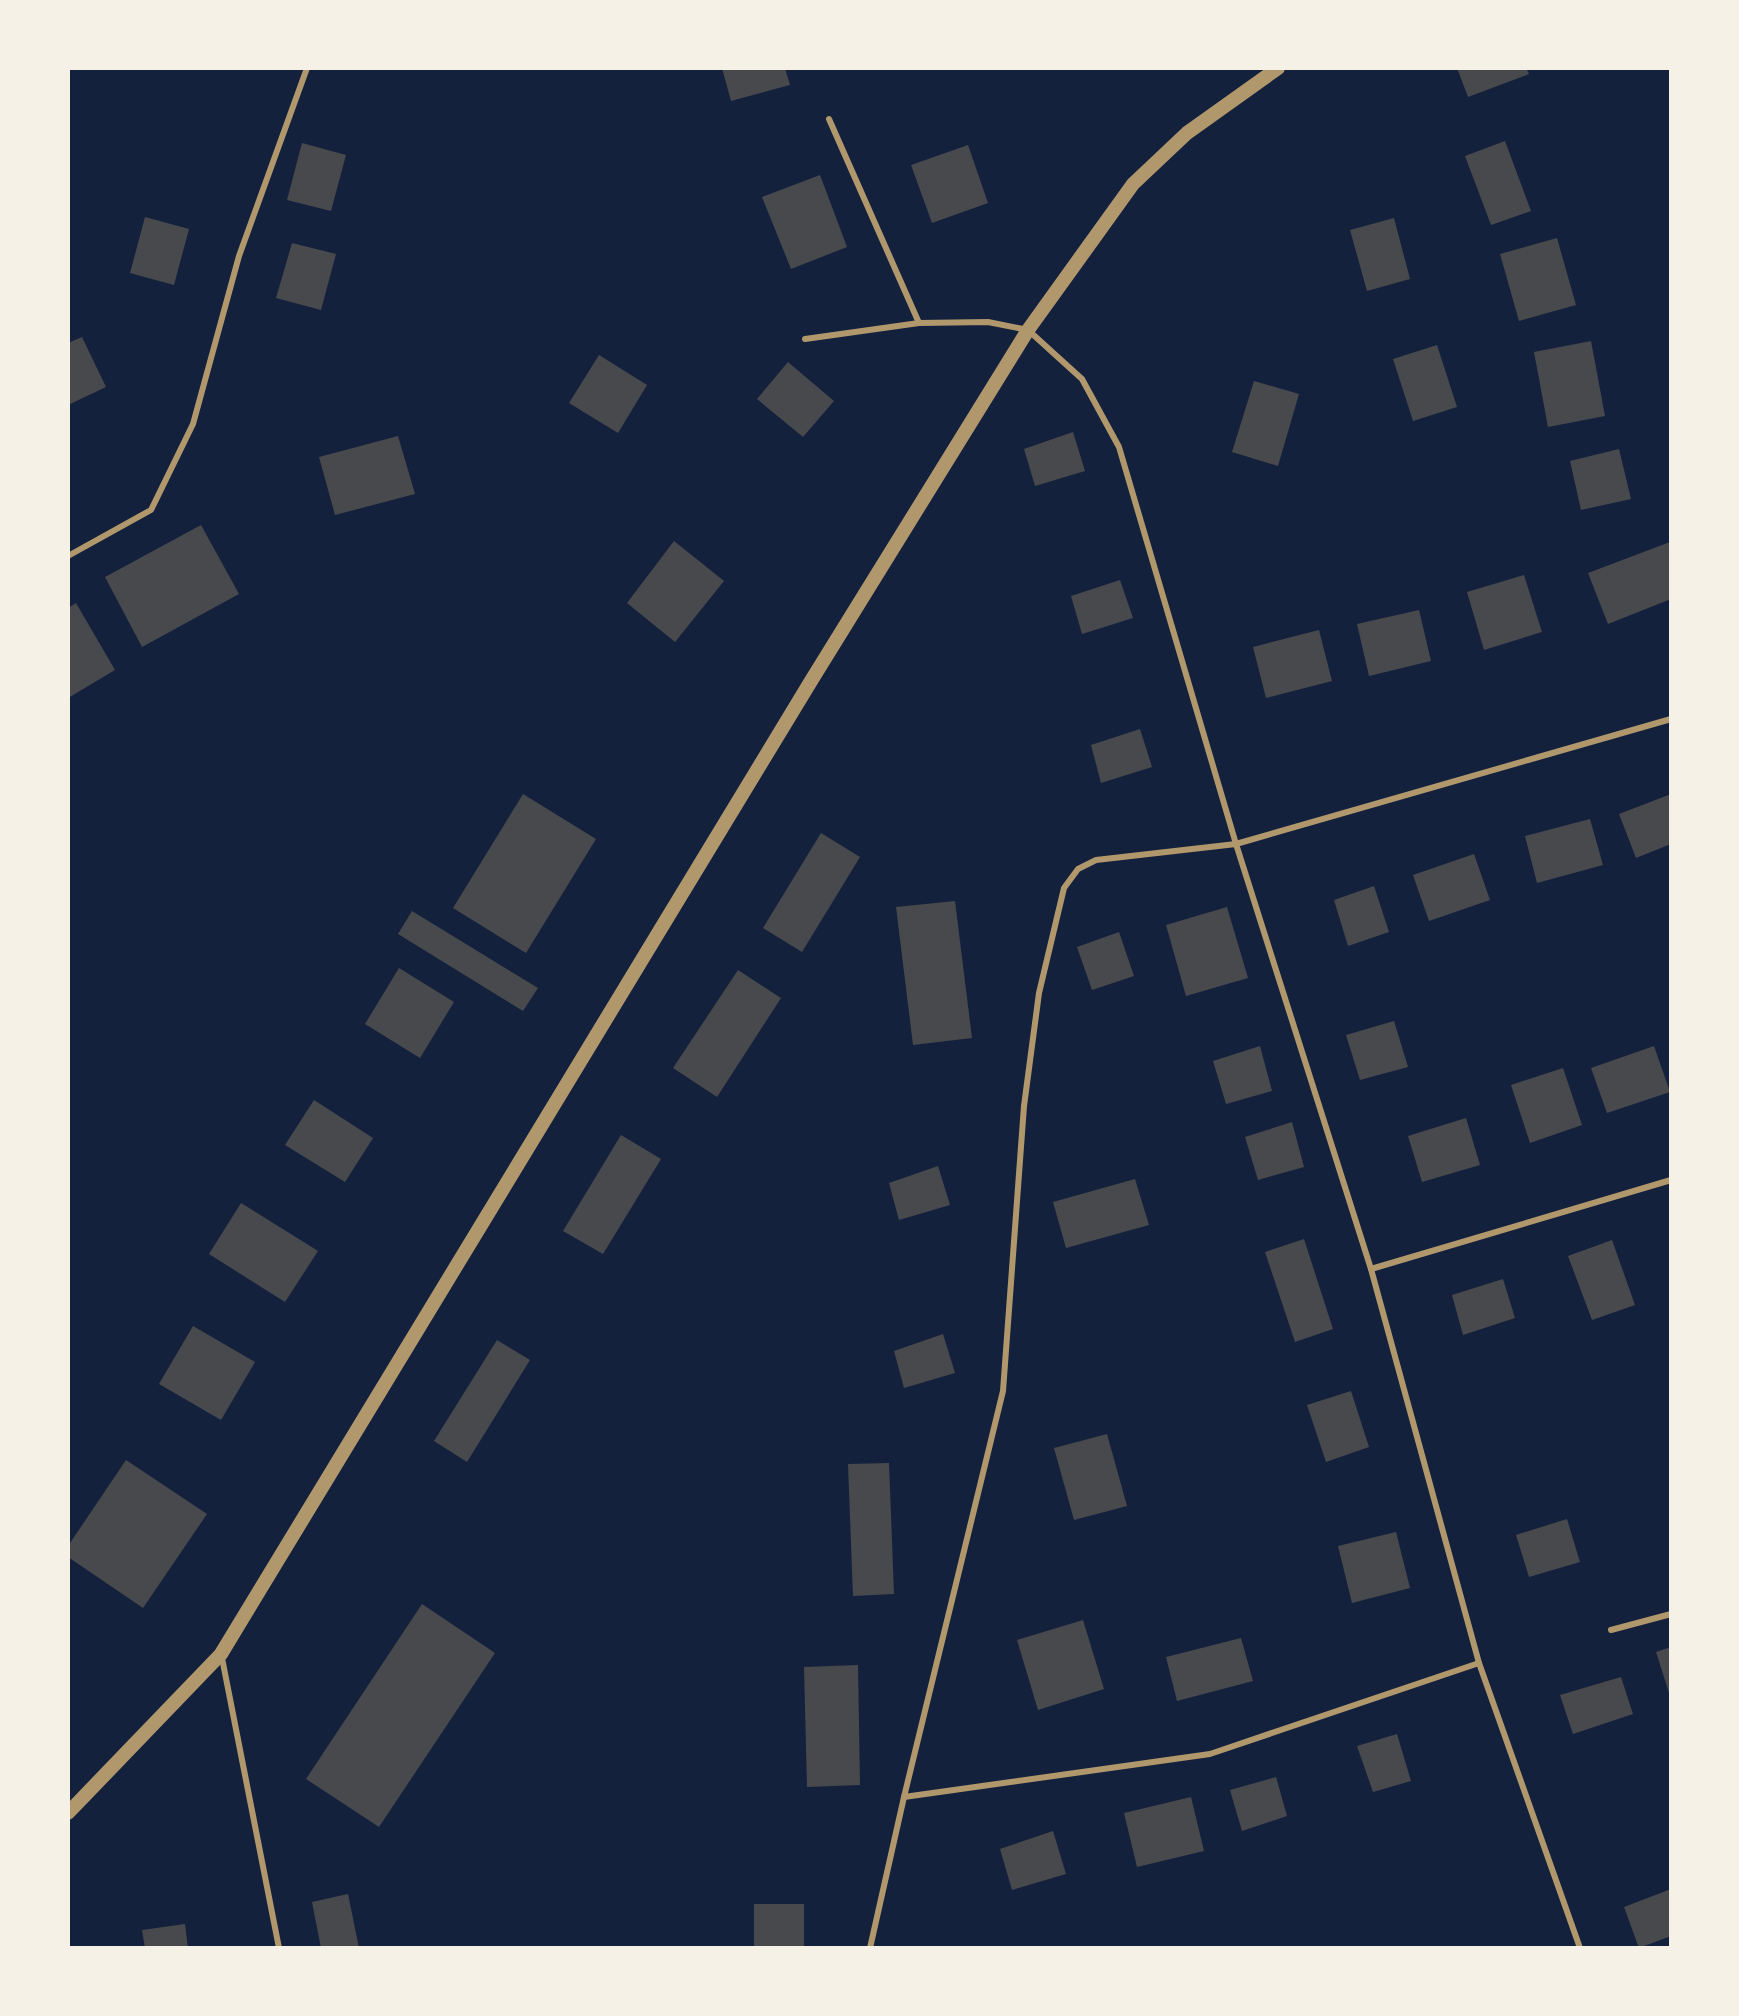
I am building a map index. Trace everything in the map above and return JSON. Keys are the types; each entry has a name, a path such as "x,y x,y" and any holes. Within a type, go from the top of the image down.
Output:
{"street":[{"path":"68,1813 221,1654 811,681 1028,330 1133,184 1187,133 1278,68"}],"lane":[{"path":"68,556 151,510 179,453 193,424 239,256 307,68"},
{"path":"829,119 919,323"},
{"path":"805,339 919,323 988,322 1028,330 1082,379 1119,447 1236,844 1371,1269 1479,1663 1580,1948"},
{"path":"870,1948 1003,1391 1024,1106 1039,993 1064,888 1078,869 1096,860 1236,844 1671,719"},
{"path":"1371,1269 1671,1180"},
{"path":"1611,1630 1671,1614"},
{"path":"221,1654 279,1948"},
{"path":"904,1797 1210,1754 1479,1663"}],"building":[{"path":"722,68 785,68 790,85 731,101"},
{"path":"1457,68 1526,68 1529,74 1468,97"},
{"path":"1505,141 1531,211 1491,225 1465,156"},
{"path":"302,143 346,155 331,211 287,200"},
{"path":"968,145 988,203 932,223 911,165"},
{"path":"820,175 847,247 791,269 762,197"},
{"path":"145,217 189,229 174,285 130,273"},
{"path":"1394,218 1410,279 1367,291 1350,230"},
{"path":"1557,238 1576,305 1519,321 1500,254"},
{"path":"292,243 336,254 321,310 276,298"},
{"path":"82,337 106,387 68,405 68,343"},
{"path":"1591,341 1605,416 1548,427 1534,352"},
{"path":"1437,345 1457,407 1413,421 1393,359"},
{"path":"599,355 647,385 618,433 569,403"},
{"path":"788,362 834,401 803,437 757,399"},
{"path":"1254,381 1299,394 1278,466 1232,452"},
{"path":"1073,432 1085,471 1035,486 1024,449"},
{"path":"398,436 415,494 335,515 319,457"},
{"path":"1619,449 1631,499 1581,510 1570,461"},
{"path":"201,525 239,594 142,647 105,577"},
{"path":"674,541 724,581 675,642 627,603"},
{"path":"1670,542 1671,599 1608,624 1588,573"},
{"path":"1524,575 1542,632 1484,650 1467,592"},
{"path":"1120,580 1133,618 1082,634 1071,596"},
{"path":"76,603 115,670 68,698 68,608"},
{"path":"1419,610 1431,661 1369,676 1357,624"},
{"path":"1319,630 1332,681 1266,698 1253,647"},
{"path":"1140,729 1152,767 1101,783 1091,745"},
{"path":"523,794 596,839 526,953 453,908"},
{"path":"1671,794 1671,844 1636,858 1619,814"},
{"path":"1590,819 1603,865 1537,883 1525,836"},
{"path":"821,833 860,857 802,952 763,928"},
{"path":"1474,854 1490,900 1429,921 1413,875"},
{"path":"1374,886 1389,932 1348,946 1334,900"},
{"path":"955,901 972,1038 913,1045 896,907"},
{"path":"1227,907 1248,978 1186,996 1166,925"},
{"path":"412,911 538,988 523,1011 398,934"},
{"path":"1119,932 1134,976 1092,990 1077,947"},
{"path":"399,968 454,1002 420,1058 365,1024"},
{"path":"738,970 781,998 717,1097 673,1068"},
{"path":"1394,1021 1408,1067 1360,1080 1346,1035"},
{"path":"1260,1046 1272,1091 1226,1104 1213,1061"},
{"path":"1654,1046 1670,1092 1607,1113 1591,1068"},
{"path":"1563,1068 1582,1125 1530,1143 1511,1085"},
{"path":"314,1100 373,1138 345,1182 285,1145"},
{"path":"1466,1118 1480,1165 1422,1182 1408,1136"},
{"path":"1292,1122 1304,1167 1258,1180 1245,1137"},
{"path":"621,1135 661,1159 603,1254 563,1231"},
{"path":"938,1166 950,1205 899,1220 889,1183"},
{"path":"1135,1179 1149,1225 1066,1248 1053,1202"},
{"path":"241,1203 318,1251 285,1302 209,1254"},
{"path":"1304,1239 1333,1329 1295,1342 1265,1252"},
{"path":"1612,1240 1635,1305 1592,1320 1568,1256"},
{"path":"1503,1279 1515,1318 1463,1335 1452,1295"},
{"path":"193,1326 255,1362 221,1420 159,1384"},
{"path":"943,1334 955,1373 904,1388 894,1351"},
{"path":"497,1340 530,1360 467,1462 434,1441"},
{"path":"1351,1391 1369,1447 1326,1462 1307,1405"},
{"path":"1107,1434 1127,1506 1074,1520 1054,1448"},
{"path":"126,1460 207,1514 143,1608 68,1557 68,1546"},
{"path":"889,1463 894,1594 853,1596 848,1464"},
{"path":"1567,1519 1580,1562 1529,1577 1516,1535"},
{"path":"1396,1532 1410,1588 1352,1603 1338,1546"},
{"path":"422,1604 495,1653 379,1827 306,1779"},
{"path":"1083,1620 1104,1689 1038,1710 1017,1640"},
{"path":"1241,1638 1253,1681 1177,1701 1166,1657"},
{"path":"1671,1647 1671,1696 1670,1696 1656,1652"},
{"path":"858,1665 860,1785 807,1787 804,1667"},
{"path":"1621,1677 1633,1714 1573,1734 1560,1695"},
{"path":"1397,1734 1411,1781 1373,1792 1357,1746"},
{"path":"1276,1777 1287,1816 1242,1831 1230,1790"},
{"path":"1191,1797 1204,1851 1137,1867 1124,1813"},
{"path":"1053,1831 1066,1874 1012,1890 1000,1849"},
{"path":"1671,1889 1671,1936 1639,1948 1624,1907"},
{"path":"348,1894 359,1948 321,1948 312,1902"},
{"path":"754,1904 804,1904 804,1948 754,1948"},
{"path":"185,1924 188,1948 145,1948 142,1930"}]}
